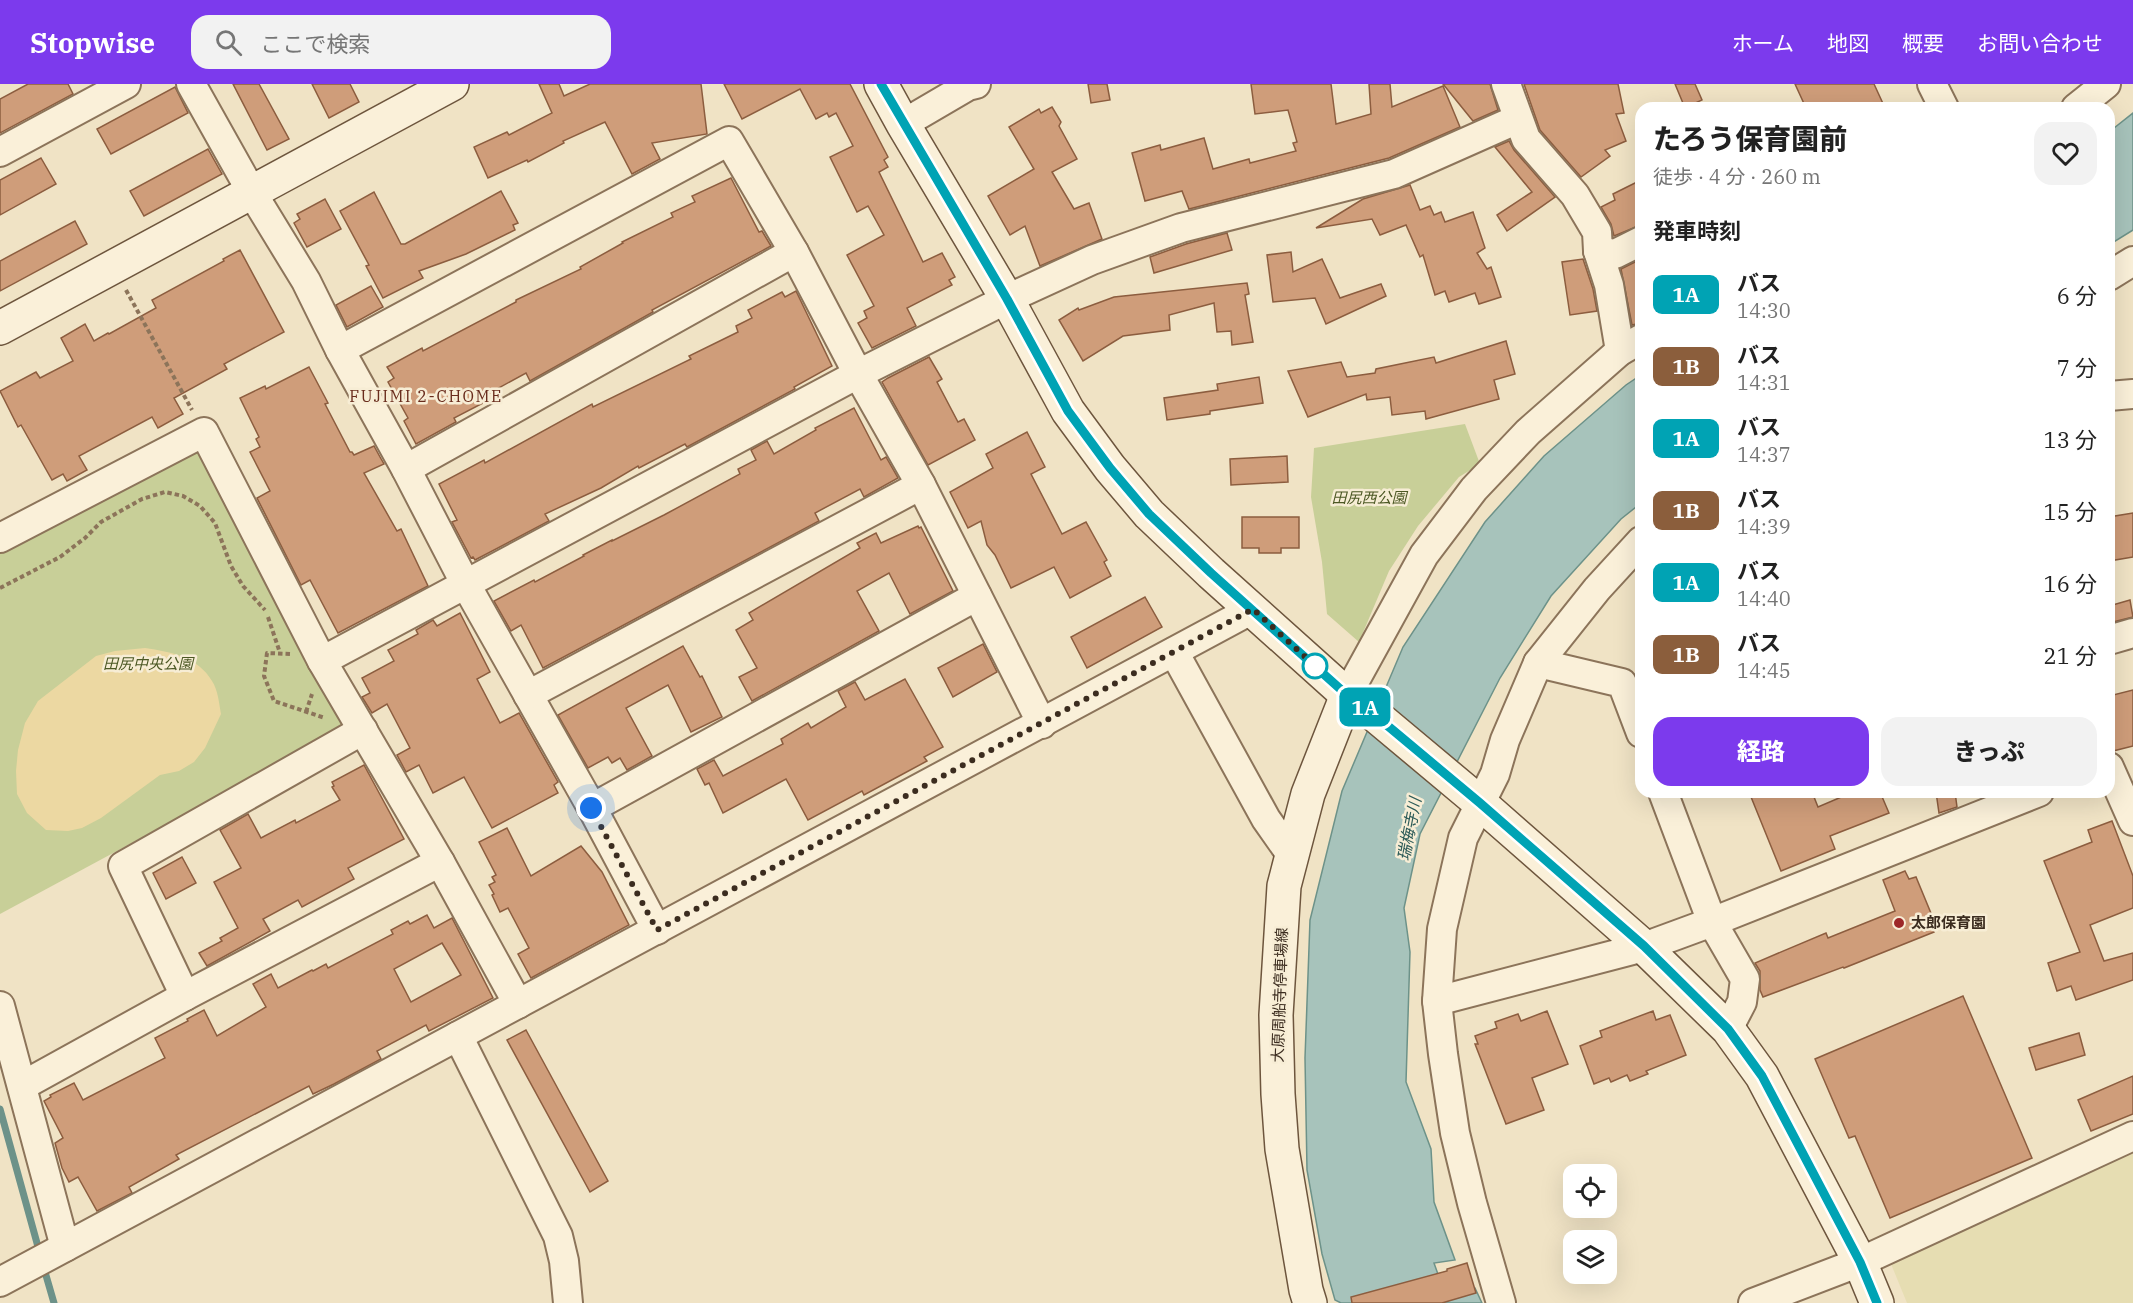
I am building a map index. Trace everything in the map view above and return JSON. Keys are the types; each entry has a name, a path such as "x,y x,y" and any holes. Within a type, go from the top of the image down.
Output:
{"main road":[{"path":"0,328 452,84"},
{"path":"881,84 1007,299 1068,411 1110,468 1149,514 1253,609 1355,700 1480,803 1644,946 1728,1029 1762,1076 1860,1262 1877,1303"},
{"name":"大原周船寺停車場線","path":"1310,1303 1305,1290 1282,1149 1278,1094 1276,1015 1284,886 1308,794 1355,700"}],"street":[{"path":"0,152 126,84"},
{"path":"191,84 250,191 306,281 340,350 406,469 465,583 657,930"},
{"path":"903,124 968,86 976,84"},
{"path":"1355,700 1424,555 1474,489 1528,432 1631,345 1598,251 1597,232 1575,195 1526,139 1506,84"},
{"path":"1932,84 1941,102"},
{"path":"2084,102 2106,84"},
{"path":"309,657 465,583 858,374 1007,299 1092,260 1180,228 1394,174 1518,119"},
{"path":"340,350 729,141 794,252 858,374 921,485 1042,724"},
{"path":"1598,251 1615,254 1635,245"},
{"path":"406,469 794,252"},
{"path":"2115,272 2133,261"},
{"path":"2115,396 2133,394"},
{"path":"0,538 204,432 309,657 363,730 440,862 518,1004"},
{"path":"528,695 921,485"},
{"path":"1501,1303 1472,1203 1455,1133 1437,1001 1443,929 1463,838 1495,774 1505,740 1538,663 1597,589 1635,548"},
{"path":"591,808 977,596"},
{"path":"11,1276 1253,609"},
{"path":"2115,638 2133,633"},
{"path":"1174,652 1266,819 1292,856"},
{"path":"1538,663 1632,684 1635,700"},
{"path":"185,996 123,866 363,730"},
{"path":"2115,780 2133,821"},
{"path":"1665,798 1712,922 1745,979 1742,1002 1728,1029"},
{"path":"1437,1001 1644,946 1712,922 2024,798"},
{"path":"22,1086 185,996 440,862"},
{"path":"0,1006 65,1247"},
{"path":"458,1036 558,1236 564,1261 568,1303"},
{"path":"1753,1303 1860,1262 2133,1136"}],"path":[{"path":"113,267 204,432"},
{"path":"0,588 60,557 101,522 142,499 165,492 183,496 200,506 215,523 231,566 243,586 266,612 280,653"},
{"path":"309,657 267,653 264,676 274,701 363,730"},
{"path":"306,712 312,694"}],"shaded area":[{"path":"2133,1150 2133,1303 1907,1303 1889,1259"}],"green space":[{"name":"田尻西公園","path":"1465,424 1480,464 1459,477 1418,526 1389,571 1359,642 1327,614 1322,562 1311,497 1314,448"},
{"name":"田尻中央公園","path":"199,445 349,726 0,914 0,548"}],"sand":[{"path":"145,648 164,651 192,661 212,681 217,692 221,714 205,748 194,762 179,771 160,775 101,818 82,828 68,831 46,830 27,813 17,794 18,750 25,723 38,701 96,656 115,651"}],"water":[{"path":"2133,113 2133,230 2115,241 2115,127"},
{"name":"瑞梅寺川","path":"1635,379 1635,508 1621,519 1551,596 1500,678 1420,834 1404,908 1410,952 1406,1082 1431,1149 1434,1202 1455,1260 1434,1263 1445,1294 1475,1288 1482,1303 1341,1303 1335,1300 1322,1254 1307,1170 1305,1058 1310,920 1342,791 1403,647 1485,522 1544,456"}],"building":[{"path":"28,84 68,84 73,94 0,133 0,99"},
{"path":"233,84 259,84 289,139 267,150"},
{"path":"312,84 350,84 359,102 329,118"},
{"path":"539,84 559,84 564,96 590,84 701,84 707,134 652,143 660,159 632,174 605,122 563,141 564,143 528,162 527,160 488,178 474,147 507,132 509,135 552,113"},
{"path":"724,84 850,84 888,157 884,160 888,167 879,172 923,262 942,253 955,277 949,280 952,285 907,308 916,326 872,348 858,323 867,318 864,311 874,306 847,255 884,235 868,206 857,212 830,157 853,146 836,113 829,117 827,113 816,119 800,89 742,119"},
{"path":"1088,84 1107,84 1110,100 1091,103"},
{"path":"1251,84 1331,84 1336,124 1371,114 1369,84 1390,84 1392,107 1443,86 1460,127 1389,158 1189,209 1182,191 1145,201 1132,153 1160,145 1161,150 1204,138 1213,169 1249,159 1250,163 1296,151 1293,143 1297,142 1288,110 1255,114"},
{"path":"1443,84 1490,84 1498,110 1473,121"},
{"path":"1524,84 1618,84 1624,113 1616,114 1626,141 1605,150 1610,156 1581,177 1540,130"},
{"path":"1675,84 1695,84 1702,100 1682,102"},
{"path":"1795,84 1874,84 1882,102 1803,102"},
{"path":"175,87 188,113 111,154 97,129"},
{"path":"1052,107 1061,122 1059,126 1077,159 1052,172 1074,209 1089,203 1102,239 1040,266 1025,226 1010,235 988,196 1034,169 1009,127 1039,109 1041,113"},
{"path":"1509,141 1514,150 1555,197 1507,231 1497,215 1532,192 1495,147"},
{"path":"208,149 222,174 144,216 130,191"},
{"path":"41,158 56,184 0,215 0,180"},
{"path":"731,178 759,232 762,231 771,246 652,310 653,312 530,381 526,373 484,396 487,401 454,418 456,422 416,444 404,421 408,418 388,382 394,378 387,367 422,348 423,351 516,300 581,269 580,267 622,242 673,217 671,213 695,202 692,196"},
{"path":"1635,183 1635,227 1614,236 1611,224 1601,207 1615,200 1613,194"},
{"path":"1410,185 1420,210 1430,206 1434,215 1441,212 1445,222 1473,212 1485,248 1477,253 1487,269 1491,267 1501,297 1479,304 1475,293 1449,302 1445,291 1435,295 1423,255 1420,257 1406,225 1380,235 1372,219 1316,228 1363,199"},
{"path":"501,191 518,223 513,225 515,230 466,254 419,271 423,278 383,298 366,266 369,265 340,211 374,192 401,244 405,244"},
{"path":"325,199 341,229 307,247 294,223 300,219 297,214"},
{"path":"75,221 87,244 0,291 0,261"},
{"path":"1227,233 1232,250 1154,273 1150,257"},
{"path":"240,250 284,332 224,364 227,369 174,398 183,414 158,428 152,417 79,456 87,470 67,481 63,474 52,480 21,425 18,427 0,391 36,372 40,378 73,361 61,338 85,324 94,341 109,334 156,308 152,300"},
{"path":"1291,252 1293,272 1322,259 1340,298 1381,284 1386,296 1326,324 1315,298 1273,302 1267,255"},
{"path":"1583,259 1593,289 1597,311 1570,315 1562,262"},
{"path":"1635,262 1635,324 1632,325 1621,269"},
{"path":"1247,283 1249,294 1245,295 1253,342 1232,345 1231,331 1217,332 1214,303 1169,315 1170,330 1123,336 1083,361 1059,320 1078,308 1079,310 1114,297"},
{"path":"371,286 383,307 347,327 336,305"},
{"path":"796,291 832,366 794,387 795,389 687,447 685,444 639,468 638,466 601,488 545,514 549,521 475,560 471,558 452,522 457,520 439,484 484,460 485,463 592,404 593,407 691,359 689,356 738,332 736,326 752,318 748,310 782,292 785,297"},
{"path":"1506,341 1515,374 1494,380 1499,399 1426,419 1425,411 1392,415 1390,397 1367,400 1366,394 1308,417 1288,371 1341,362 1347,377 1375,373 1376,369 1434,357 1436,363"},
{"path":"929,357 942,379 937,382 958,422 964,419 975,440 928,465 882,382"},
{"path":"309,367 350,452 354,455 374,446 384,464 364,473 397,531 401,529 428,586 338,633 310,580 301,585 257,498 270,491 250,452 260,447 256,439 259,437 240,398 265,386 266,389"},
{"path":"1259,377 1263,403 1167,420 1164,398 1218,390 1217,384"},
{"path":"854,408 881,460 886,457 898,478 864,497 860,489 815,513 819,521 543,668 521,625 511,631 494,601 534,580 535,582 740,474 738,469 756,460 751,450 767,441 774,454 816,430 815,428"},
{"path":"1027,432 1045,467 1031,474 1062,534 1086,522 1107,560 1104,562 1111,576 1070,598 1054,567 1011,588 995,555 987,545 981,521 968,528 950,492 993,468 986,454"},
{"path":"1287,456 1288,482 1231,485 1230,459"},
{"path":"2133,513 2133,557 2115,560 2115,516"},
{"path":"1242,517 1299,517 1299,548 1281,548 1281,553 1259,553 1259,548 1242,548"},
{"path":"918,526 921,527 953,591 910,614 889,573 857,591 879,631 752,701 739,677 757,668 736,630 753,620 749,613 860,548 857,543 876,533 881,543"},
{"path":"1145,597 1162,627 1087,668 1071,637"},
{"path":"2130,600 2133,617 2115,622 2115,604"},
{"path":"460,613 490,672 477,679 500,723 519,713 558,782 554,785 558,793 492,828 464,777 433,793 419,765 406,772 397,755 410,748 387,704 372,713 362,697 370,693 362,678 394,661 388,650 418,634 416,630 433,620 437,626"},
{"path":"983,644 997,672 953,697 938,668"},
{"path":"683,646 700,677 702,676 722,717 691,732 668,685 626,708 652,756 627,770 620,758 612,763 608,757 588,768 558,715"},
{"path":"905,679 943,747 924,757 927,761 864,795 862,791 808,820 786,779 723,813 709,783 705,785 697,769 714,760 723,776 783,744 781,739 808,723 811,728 846,707 838,691 855,682 865,700"},
{"path":"2133,690 2133,746 2115,750 2115,694"},
{"path":"364,765 404,839 348,868 354,879 302,907 298,900 263,919 270,931 207,966 199,953 222,941 220,938 238,928 214,882 241,868 220,830 248,814 261,838 295,820 296,823 340,800 332,787 334,786 332,782"},
{"path":"1751,798 1814,798 1818,807 1839,798 1883,798 1889,813 1830,836 1835,849 1781,871"},
{"path":"1937,798 1956,798 1957,807 1939,813"},
{"path":"2112,821 2133,876 2133,908 2090,925 2104,961 2133,953 2133,980 2076,1000 2071,986 2057,991 2048,963 2080,952 2044,861 2092,842 2088,830"},
{"path":"507,828 531,876 581,846 602,872 629,925 531,978 518,954 529,948 508,908 500,912 489,885 495,882 492,877 496,875 479,842"},
{"path":"182,857 196,883 166,899 153,873"},
{"path":"1905,871 1909,879 1916,877 1935,923 1931,925 1934,932 1763,997 1760,990 1760,971 1755,963 1826,933 1828,938 1895,911 1883,880"},
{"path":"427,915 434,928 452,918 493,998 429,1031 426,1025 377,1051 381,1059 334,1084 313,1094 309,1086 176,1155 179,1159 129,1187 132,1193 97,1211 78,1177 69,1182 62,1168 55,1143 63,1138 44,1101 51,1097 50,1095 74,1083 83,1100 165,1058 155,1038 188,1021 187,1019 204,1010 217,1036 266,1007 253,984 271,974 278,988 326,964 328,968 393,934 391,930 408,921 410,924","holes":["442,943 461,975 411,1002 394,969"]},
{"path":"1963,996 2032,1158 1890,1218 1855,1136 1849,1138 1815,1059"},
{"path":"1547,1011 1568,1064 1532,1078 1544,1110 1506,1124 1475,1044 1478,1044 1475,1036 1497,1028 1495,1022 1518,1014 1521,1021"},
{"path":"1653,1011 1656,1020 1670,1015 1686,1055 1646,1071 1648,1074 1630,1081 1627,1075 1611,1082 1609,1078 1594,1084 1580,1046 1602,1037 1600,1031"},
{"path":"526,1030 608,1181 590,1192 507,1040"},
{"path":"2079,1033 2085,1055 2036,1070 2029,1048"},
{"path":"2133,1076 2133,1114 2091,1131 2078,1100"},
{"path":"1467,1263 1476,1293 1442,1303 1352,1303 1351,1297 1447,1271 1447,1269"}],"waterway":[{"path":"0,1109 40,1254"},
{"path":"43,1265 54,1303"}],"bus line":[{"name":"1A","path":"881,84 1007,299 1068,411 1110,468 1149,514 1211,573 1347,695 1364,706 1480,803 1644,946 1728,1029 1762,1076 1860,1262 1877,1303"}],"place":[{"name":"太郎保育園","path":"1899,923"}],"district":[{"name":"FUJIMI 2-CHOME","path":"426,396"}],"route":[{"path":"591,808 657,930 1253,609 1315,666"}]}
